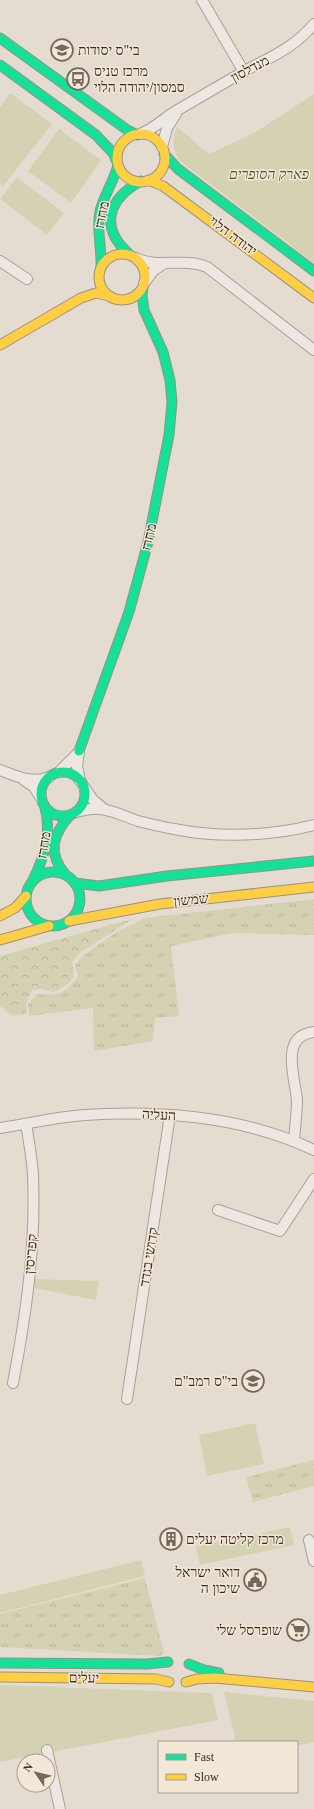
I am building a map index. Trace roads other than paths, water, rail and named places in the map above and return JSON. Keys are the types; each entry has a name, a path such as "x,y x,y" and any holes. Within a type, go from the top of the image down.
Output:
{"street":[{"path":"202,0 244,72"},
{"name":"מנדלסון","path":"138,134 149,131 181,108 244,72 283,52 295,44 314,24"},
{"path":"0,38 126,129 138,134 151,136 163,150 163,164 160,171 145,181 134,180 127,177 118,164 113,153 96,136 0,65"},
{"name":"מנדלסון","path":"163,150 167,128 181,108"},
{"path":"118,164 118,151 121,144 127,139 138,134"},
{"name":"יהודה הלוי","path":"163,150 178,169 314,271"},
{"name":"מחרז","path":"100,270 102,256 98,236 98,218 101,205 115,178 118,164"},
{"name":"מחרז","path":"132,256 120,248 115,240 112,232 111,215 113,206 124,191 145,181"},
{"name":"יהודה הלוי","path":"145,181 163,186 314,298"},
{"path":"80,298 91,287 100,270 111,256 122,254 152,263 193,263 211,270 314,350"},
{"path":"132,256 141,263 144,269 144,285"},
{"path":"0,261 27,279"},
{"path":"0,345 80,298 96,293 119,300 133,297 144,285 154,270 168,262"},
{"path":"100,270 100,284 109,296"},
{"name":"מחרז","path":"54,774 70,763 79,751 116,652 134,596 152,524 170,431 172,391 168,369 160,346 146,319 141,301 144,285"},
{"name":"מחרז","path":"119,300 132,306 146,319"},
{"name":"מחרז","path":"79,751 78,766 82,784"},
{"path":"0,770 23,779 34,787 43,803 56,816 73,814 92,809 104,810 148,823 209,834 272,832 314,825"},
{"path":"43,803 43,785 54,774"},
{"path":"23,779 37,780 54,774 72,774 82,784 93,800 104,810"},
{"path":"73,814 84,801 82,784"},
{"name":"מחרז","path":"34,880 43,860 47,822 43,803"},
{"name":"מחרז","path":"65,874 55,860 53,843 59,827 73,814"},
{"name":"שמשון","path":"75,883 99,886 167,876 314,861"},
{"path":"48,872 65,874 75,883 80,894 80,903 75,915 69,921 58,926 41,924 31,916 26,904 28,887 40,875 48,872"},
{"name":"שמשון","path":"69,921 170,902 314,887"},
{"path":"0,916 15,908 26,896"},
{"path":"0,940 49,926"},
{"path":"294,1140 297,1101 292,1049 296,1041 302,1035 314,1032"},
{"name":"העליה","path":"0,1128 84,1116 147,1113 203,1118 231,1123 294,1140 314,1150"},
{"name":"קדושי בגדד","path":"127,1399 170,1115"},
{"name":"קפריסין","path":"13,1383 24,1326 34,1230 33,1174 26,1124"},
{"path":"218,1210 280,1231 314,1179"},
{"path":"309,1540 314,1561"},
{"path":"186,1682 191,1674 179,1660 164,1671 164,1676 169,1682 176,1685 197,1679 214,1678 314,1686"},
{"name":"יעלים","path":"0,1663 147,1664 179,1660 216,1672 314,1681"},
{"name":"יעלים","path":"0,1677 156,1679 169,1682"},
{"path":"47,1750 60,1809"}],"place":[{"name":"בי\"ס יסודות","path":"62,50"},
{"name":"מרכז טניס סמסון/יהודה הלוי","path":"78,79"},
{"name":"בי\"ס רמב\"ם","path":"253,1381"},
{"name":"מרכז קליטה יעלים","path":"171,1539"},
{"name":"דואר ישראל שיכון ה","path":"255,1580"},
{"name":"שופרסל שלי","path":"298,1630"}],"park label":[{"name":"פארק הסופרים","path":"269,174"}]}
